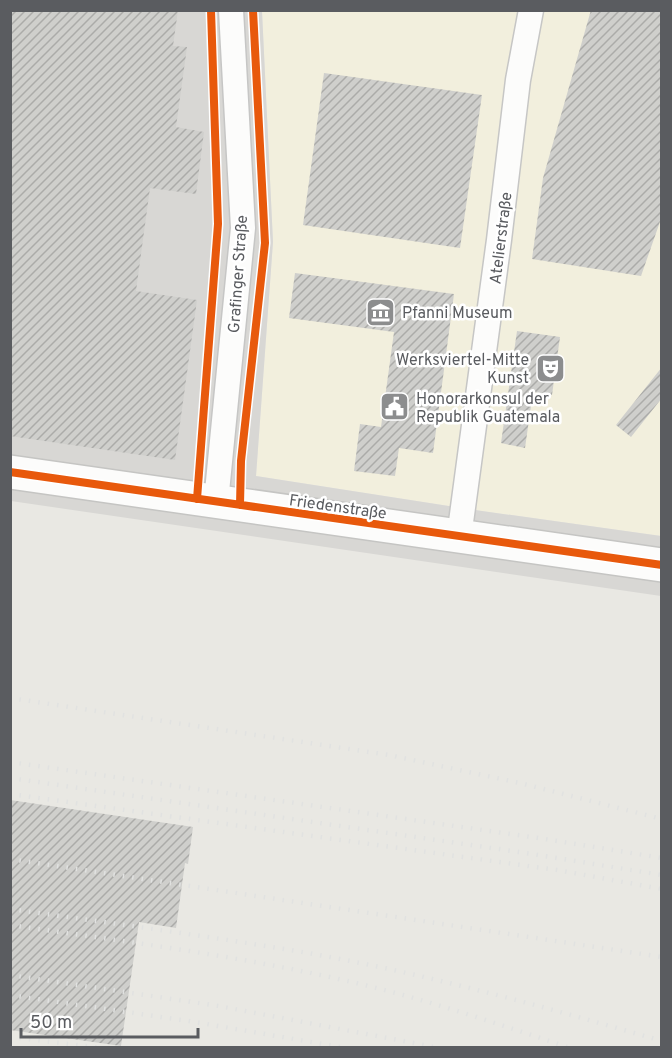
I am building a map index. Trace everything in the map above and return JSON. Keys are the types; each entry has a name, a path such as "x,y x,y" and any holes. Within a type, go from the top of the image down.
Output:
{"street":[{"name":"Grafinger Straße","path":"216,502 243,228 231,10"},
{"name":"Atelierstraße","path":"459,537 504,207 518,80 531,10"},
{"name":"Friedenstraße","path":"10,472 662,565"}],"shaded area":[{"path":"10,11 262,11 273,242 256,476 661,536 661,596 11,501"},
{"path":"262,11 661,11 661,536 256,476 273,242"}],"building":[{"path":"10,10 178,10 173,46 187,47 176,127 204,132 196,194 150,188 136,291 197,300 175,460 10,436"},
{"path":"591,10 662,10 662,216 641,276 532,259 543,178"},
{"path":"324,73 482,95 460,248 303,225"},
{"path":"295,273 454,294 433,453 399,448 395,476 354,471 360,424 381,427 394,332 289,318"},
{"path":"517,331 560,337 552,395 533,392 525,448 501,443"},
{"path":"662,367 662,398 631,437 616,425"},
{"path":"10,800 193,827 188,864 185,863 176,928 139,922 121,1046 10,1030"}],"railway":[{"path":"10,698 389,755 520,783 662,819"},
{"path":"10,762 662,858"},
{"path":"10,778 662,875"},
{"path":"10,794 557,870 662,889"},
{"path":"10,859 662,957"},
{"path":"10,909 234,941 353,961 486,992 662,1041"},
{"path":"10,925 219,956 343,980 429,1002 570,1048"},
{"path":"10,975 219,1006 440,1048"},
{"path":"10,995 195,1022 346,1048"},
{"path":"10,1037 102,1048"}],"cycle path":[{"path":"197,499 218,224 211,10"},
{"path":"240,505 241,461 265,243 253,10"},
{"path":"10,472 662,565"}],"place":[{"name":"Pfanni Museum","path":"381,312"},
{"name":"Werksviertel-Mitte Kunst","path":"550,368"},
{"name":"Honorarkonsul der Republik Guatemala","path":"395,407"}]}
